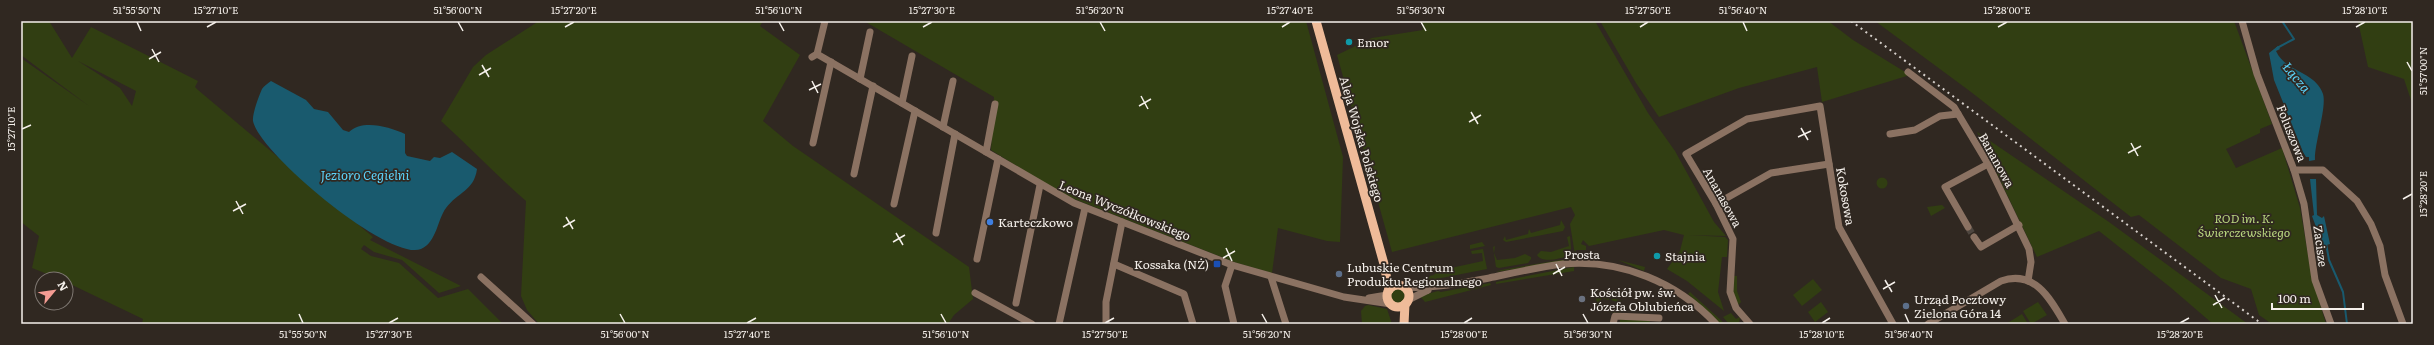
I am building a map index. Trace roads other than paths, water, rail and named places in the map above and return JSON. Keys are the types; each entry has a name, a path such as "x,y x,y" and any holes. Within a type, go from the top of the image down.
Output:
{"main road":[{"name":"Aleja Wojska Polskiego","path":"1316,21 1384,264 1388,292 1393,305"},
{"name":"Aleja Wojska Polskiego","path":"1384,264 1408,294 1407,302"},
{"path":"1388,292 1402,286"},
{"path":"1401,324 1393,305 1407,302 1404,324"}],"street":[{"name":"Leona Wyczółkowskiego","path":"825,21 814,56 831,62 1040,185 1085,208 1232,265 1271,278 1344,297 1365,299 1393,305"},
{"name":"Foluszowa","path":"2242,21 2257,74 2294,170 2323,170 2363,209 2380,246 2385,275 2403,324"},
{"path":"860,79 870,32"},
{"path":"902,103 912,56"},
{"path":"812,143 831,62"},
{"name":"Bananowa","path":"1908,72 1954,107 1988,164 2019,225 2030,256 2028,281"},
{"path":"943,127 953,81"},
{"path":"854,174 873,86"},
{"path":"986,152 995,104"},
{"name":"Ananasowa","path":"1745,322 1736,308 1730,292 1733,239 1716,204 1686,154 1747,119 1820,106"},
{"name":"Kokosowa","path":"1820,106 1839,227 1893,324"},
{"path":"894,204 915,111"},
{"path":"1890,134 1915,130 1940,116 1958,114"},
{"path":"936,233 955,134"},
{"path":"977,259 998,159"},
{"path":"1716,204 1771,173 1829,164"},
{"path":"1968,227 1945,187 1988,164"},
{"name":"Zacisze","path":"2294,170 2304,204 2315,280 2331,324"},
{"path":"1016,303 1040,185"},
{"path":"1059,324 1085,208"},
{"path":"1106,324 1106,302 1122,222"},
{"path":"1974,237 1981,247 2019,225"},
{"path":"1114,264 1184,294 1193,324"},
{"path":"1232,265 1225,286 1234,324"},
{"name":"Prosta","path":"1402,286 1432,288 1553,266 1601,265 1634,272 1670,287 1700,308 1716,324"},
{"path":"481,277 532,324"},
{"path":"1271,278 1286,324"},
{"path":"1928,324 2001,281 2014,278 2028,281 2044,290 2065,324"},
{"name":"Prosta","path":"1407,302 1432,288"},
{"name":"Leona Wyczółkowskiego","path":"1365,299 1388,292"},
{"path":"975,293 1032,324"},
{"path":"1613,324 1615,316 1659,318"}],"water":[{"path":"2278,46 2280,49 2276,51 2280,58 2314,81 2319,86 2323,94 2324,100 2322,117 2316,145 2315,160 2309,161 2309,157 2306,157 2303,152 2274,80 2269,53"},
{"name":"Jezioro Cegielni","path":"271,81 306,100 314,109 328,112 343,130 349,132 355,128 369,125 391,129 405,134 405,153 407,156 430,161 434,157 440,158 452,152 477,169 473,182 446,208 434,236 426,246 421,249 405,249 383,239 356,223 328,202 277,156 261,136 253,121 262,89"},
{"path":"2310,179 2316,179 2317,215 2322,218 2324,216 2330,244 2323,246 2312,216 2314,215"}],"waterway":[{"name":"Łącza","path":"2277,48 2294,39 2282,21"},
{"name":"Łącza","path":"2326,243 2329,260 2343,292 2347,324"}],"tunnel":[{"path":"1968,227 1974,237"}],"railway":[{"path":"1851,21 2262,324"}],"place":[{"name":"Emor","path":"1349,42"},
{"name":"Karteczkowo","path":"990,222"},
{"name":"Stajnia","path":"1657,256"},
{"name":"Kossaka (NŻ)","path":"1217,264"},
{"name":"Lubuskie Centrum Produktu Regionalnego","path":"1339,274"},
{"name":"Kościół pw. św. Józefa Oblubieńca","path":"1582,299"},
{"name":"Urząd Pocztowy Zielona Góra 14","path":"1906,306"}],"park label":[{"name":"ROD im. K. Świerczewskiego","path":"2244,225"}]}
